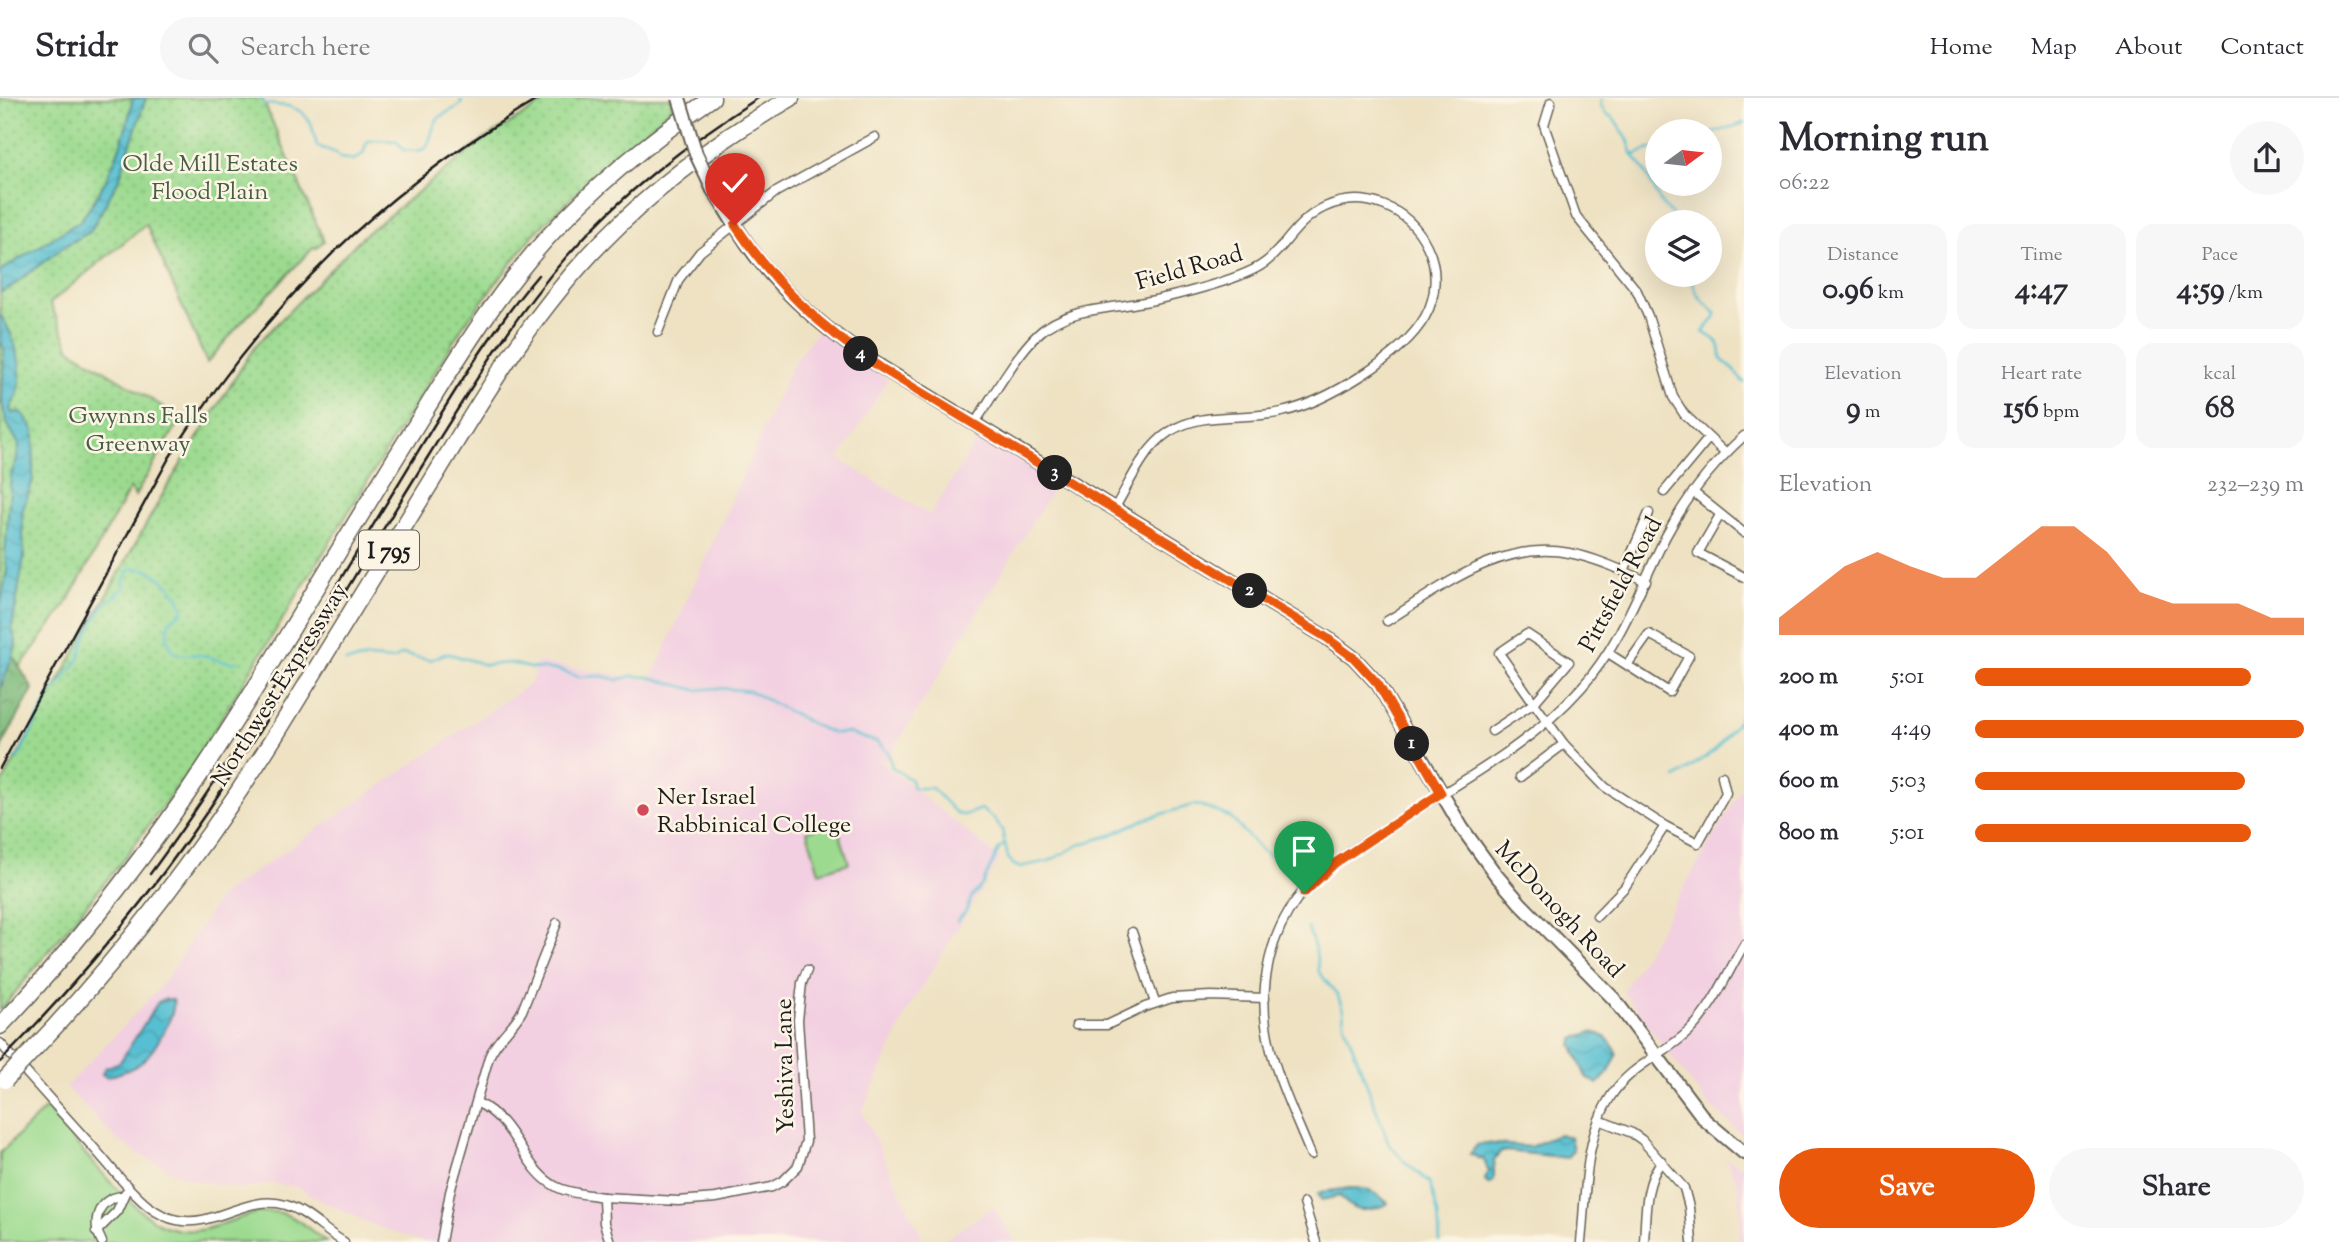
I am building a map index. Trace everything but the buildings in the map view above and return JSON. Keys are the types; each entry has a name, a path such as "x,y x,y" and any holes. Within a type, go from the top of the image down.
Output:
{"highway":[{"name":"Northwest Expressway","path":"4,1022 96,917 187,794 461,353 519,271 597,187 638,152 712,98"},
{"name":"Northwest Expressway","path":"2,1082 73,1008 153,914 222,818 476,409 552,298 604,240 657,191 735,132 791,98"}],"main road":[{"name":"McDonogh Road","path":"679,98 696,154 713,190 773,277 816,320 881,368 1327,638 1354,658 1384,693 1441,793 1474,845 1507,889 1614,999 1705,1120 1744,1153"}],"street":[{"path":"1551,102 1544,125 1576,216 1637,291 1648,316 1673,397 1684,414 1725,453"},
{"path":"658,332 668,302 686,267 706,247 776,192 875,137"},
{"name":"Field Road","path":"974,424 1035,336 1062,318 1158,298 1250,271 1274,255 1307,219 1333,204 1367,201 1387,206 1408,219 1430,252 1435,281 1426,315 1400,345 1353,381 1298,408 1263,416 1205,419 1169,432 1149,451 1114,509"},
{"name":"Pittsfield Road","path":"1311,1155 1273,1055 1266,1026 1265,998 1270,960 1275,942 1297,899 1335,863 1517,746 1548,722 1582,687 1629,619 1667,534 1693,492 1725,453 1744,436"},
{"path":"1664,492 1708,439"},
{"path":"1693,492 1744,533"},
{"path":"1623,571 1649,513"},
{"path":"1720,514 1698,553 1744,576"},
{"path":"1387,621 1469,571 1504,556 1542,551 1568,553 1646,581"},
{"path":"1492,731 1534,703 1569,662 1527,634 1499,653 1534,703 1564,744 1605,787 1665,826 1698,843 1727,793 1722,776"},
{"path":"1608,653 1669,692 1689,656 1649,635 1627,665"},
{"path":"1520,777 1564,744"},
{"path":"1597,916 1625,887 1665,826"},
{"path":"441,1242 450,1192 478,1103 489,1057 495,1043 522,1011 557,923"},
{"path":"1132,932 1154,1003"},
{"path":"1581,1242 1591,1151 1599,1120 1617,1087 1638,1066 1681,1038 1696,1023 1744,945"},
{"name":"Yeshiva Lane","path":"478,1103 498,1115 538,1171 563,1190 603,1197 697,1201 772,1186 798,1166 806,1141 798,1020 802,983 807,971"},
{"path":"1076,1025 1107,1025 1154,1003 1172,998 1265,998"},
{"path":"0,1043 131,1189 158,1213 188,1222 205,1221 252,1204 281,1204 303,1213 344,1242"},
{"path":"1599,1120 1632,1133 1662,1161 1684,1188 1692,1242"},
{"path":"1644,1242 1650,1183 1654,1170 1662,1161"},
{"path":"102,1242 96,1232 95,1220 101,1208 112,1197 122,1196 131,1189"},
{"path":"96,1232 117,1211 122,1196"},
{"path":"603,1197 604,1223 610,1242"},
{"path":"1304,1203 1316,1242"}],"shaded area":[{"name":"Ner Israel Rabbinical College","path":"818,330 888,379 839,459 930,515 980,435 1058,481 887,760 877,758 1000,859 909,1008 862,1112 922,1237 895,1242 422,1242 376,1226 297,1187 271,1183 240,1189 186,1178 138,1154 115,1138 66,1087 162,985 224,893 531,683 537,662 651,680 792,365"},
{"path":"1744,784 1744,1137 1706,1102 1623,992"},
{"path":"1725,1157 1744,1168 1744,1242 1739,1242 1739,1186"},
{"path":"993,1207 1016,1242 941,1242"}],"green space":[{"name":"Olde Mill Estates Flood Plain","path":"0,98 262,98 324,241 315,249 314,247 239,325 207,363 146,224 50,303 70,349 181,418 135,496 130,488 67,603 20,667 0,636"},
{"path":"551,98 671,98 672,108 592,178 534,234 463,326 189,771 120,864 0,1011 0,787 168,485 255,346 363,236 483,140"},
{"path":"0,636 33,689 0,749"},
{"path":"836,822 849,863 819,872 807,831"},
{"path":"46,1108 120,1192 153,1220 167,1227 199,1230 252,1214 281,1213 299,1221 326,1242 0,1242 0,1153"}],"water":[{"path":"133,98 146,98 119,179 90,232 66,245 0,293 0,271 80,221 90,208 114,163"},
{"path":"0,314 14,342 19,363 19,385 10,409 12,413 19,412 24,415 34,430 33,480 22,512 24,557 12,628 16,641 15,650 0,690 0,607 7,570 5,555 11,475 19,445 6,421 2,403 4,350 0,339"},
{"path":"173,1000 171,1015 158,1042 147,1057 125,1071 106,1077 102,1074 105,1068 120,1062 158,1002"},
{"path":"1591,1032 1607,1039 1617,1055 1609,1072 1598,1084 1586,1077 1572,1044 1574,1039"},
{"path":"1559,1134 1570,1137 1573,1150 1567,1158 1500,1152 1494,1161 1494,1180 1488,1184 1485,1180 1488,1171 1484,1160 1470,1154 1477,1145 1484,1143 1530,1147"},
{"path":"1350,1188 1370,1191 1388,1203 1361,1210 1353,1208 1339,1196 1322,1200 1318,1194"}],"waterway":[{"path":"260,98 265,104 288,106 302,112 311,123 317,146 336,153 340,158 354,160 363,154 367,142 372,140 397,141 403,150 425,149 437,120 462,103 460,98"},
{"path":"1601,98 1601,106 1607,115 1613,117 1628,140 1633,155 1668,210"},
{"path":"1722,130 1744,123"},
{"path":"1634,155 1645,151"},
{"path":"1694,287 1699,297 1716,313 1703,332 1717,342 1721,359 1744,383"},
{"path":"14,757 19,756 49,697 79,659 85,638 103,605 124,588 124,580 130,569 138,568 155,574 177,595 183,611 169,622 167,637 172,651 182,655 201,655 237,662"},
{"path":"345,662 369,658 393,660 402,654 430,660 447,653 486,665 510,663 558,670 579,677 602,676 618,680 631,676 649,677 696,690 718,688 750,691 818,727 833,733 848,733 877,742 888,752 892,767 911,780 913,788 932,788 957,814 964,815 981,809 994,819 1002,830 1008,858 1019,867 1049,861 1081,844 1108,836 1145,819 1193,805 1230,817 1262,851 1276,859 1285,873"},
{"path":"1676,778 1715,750 1744,710"},
{"path":"957,921 966,911 999,849 1004,845"},
{"path":"1308,928 1319,972 1338,996 1344,1023 1389,1144 1430,1183 1438,1214 1440,1242"}],"railway":[{"path":"0,768 169,458 247,348 332,254 378,212 428,172 540,98"},
{"path":"0,1062 93,961 151,890 205,815 478,378 511,327 548,279 588,233 633,190 681,151 758,98"},
{"path":"150,874 216,780 278,683 464,378 499,325 538,275"}],"place":[{"name":"Ner Israel Rabbinical College","path":"643,810"}],"route":[{"path":"735,225 757,258 786,292 835,337 881,368 1327,638 1362,666 1378,684 1441,793 1335,863 1304,893"}],"park label":[{"name":"Gwynns Falls Greenway","path":"138,429"}]}
